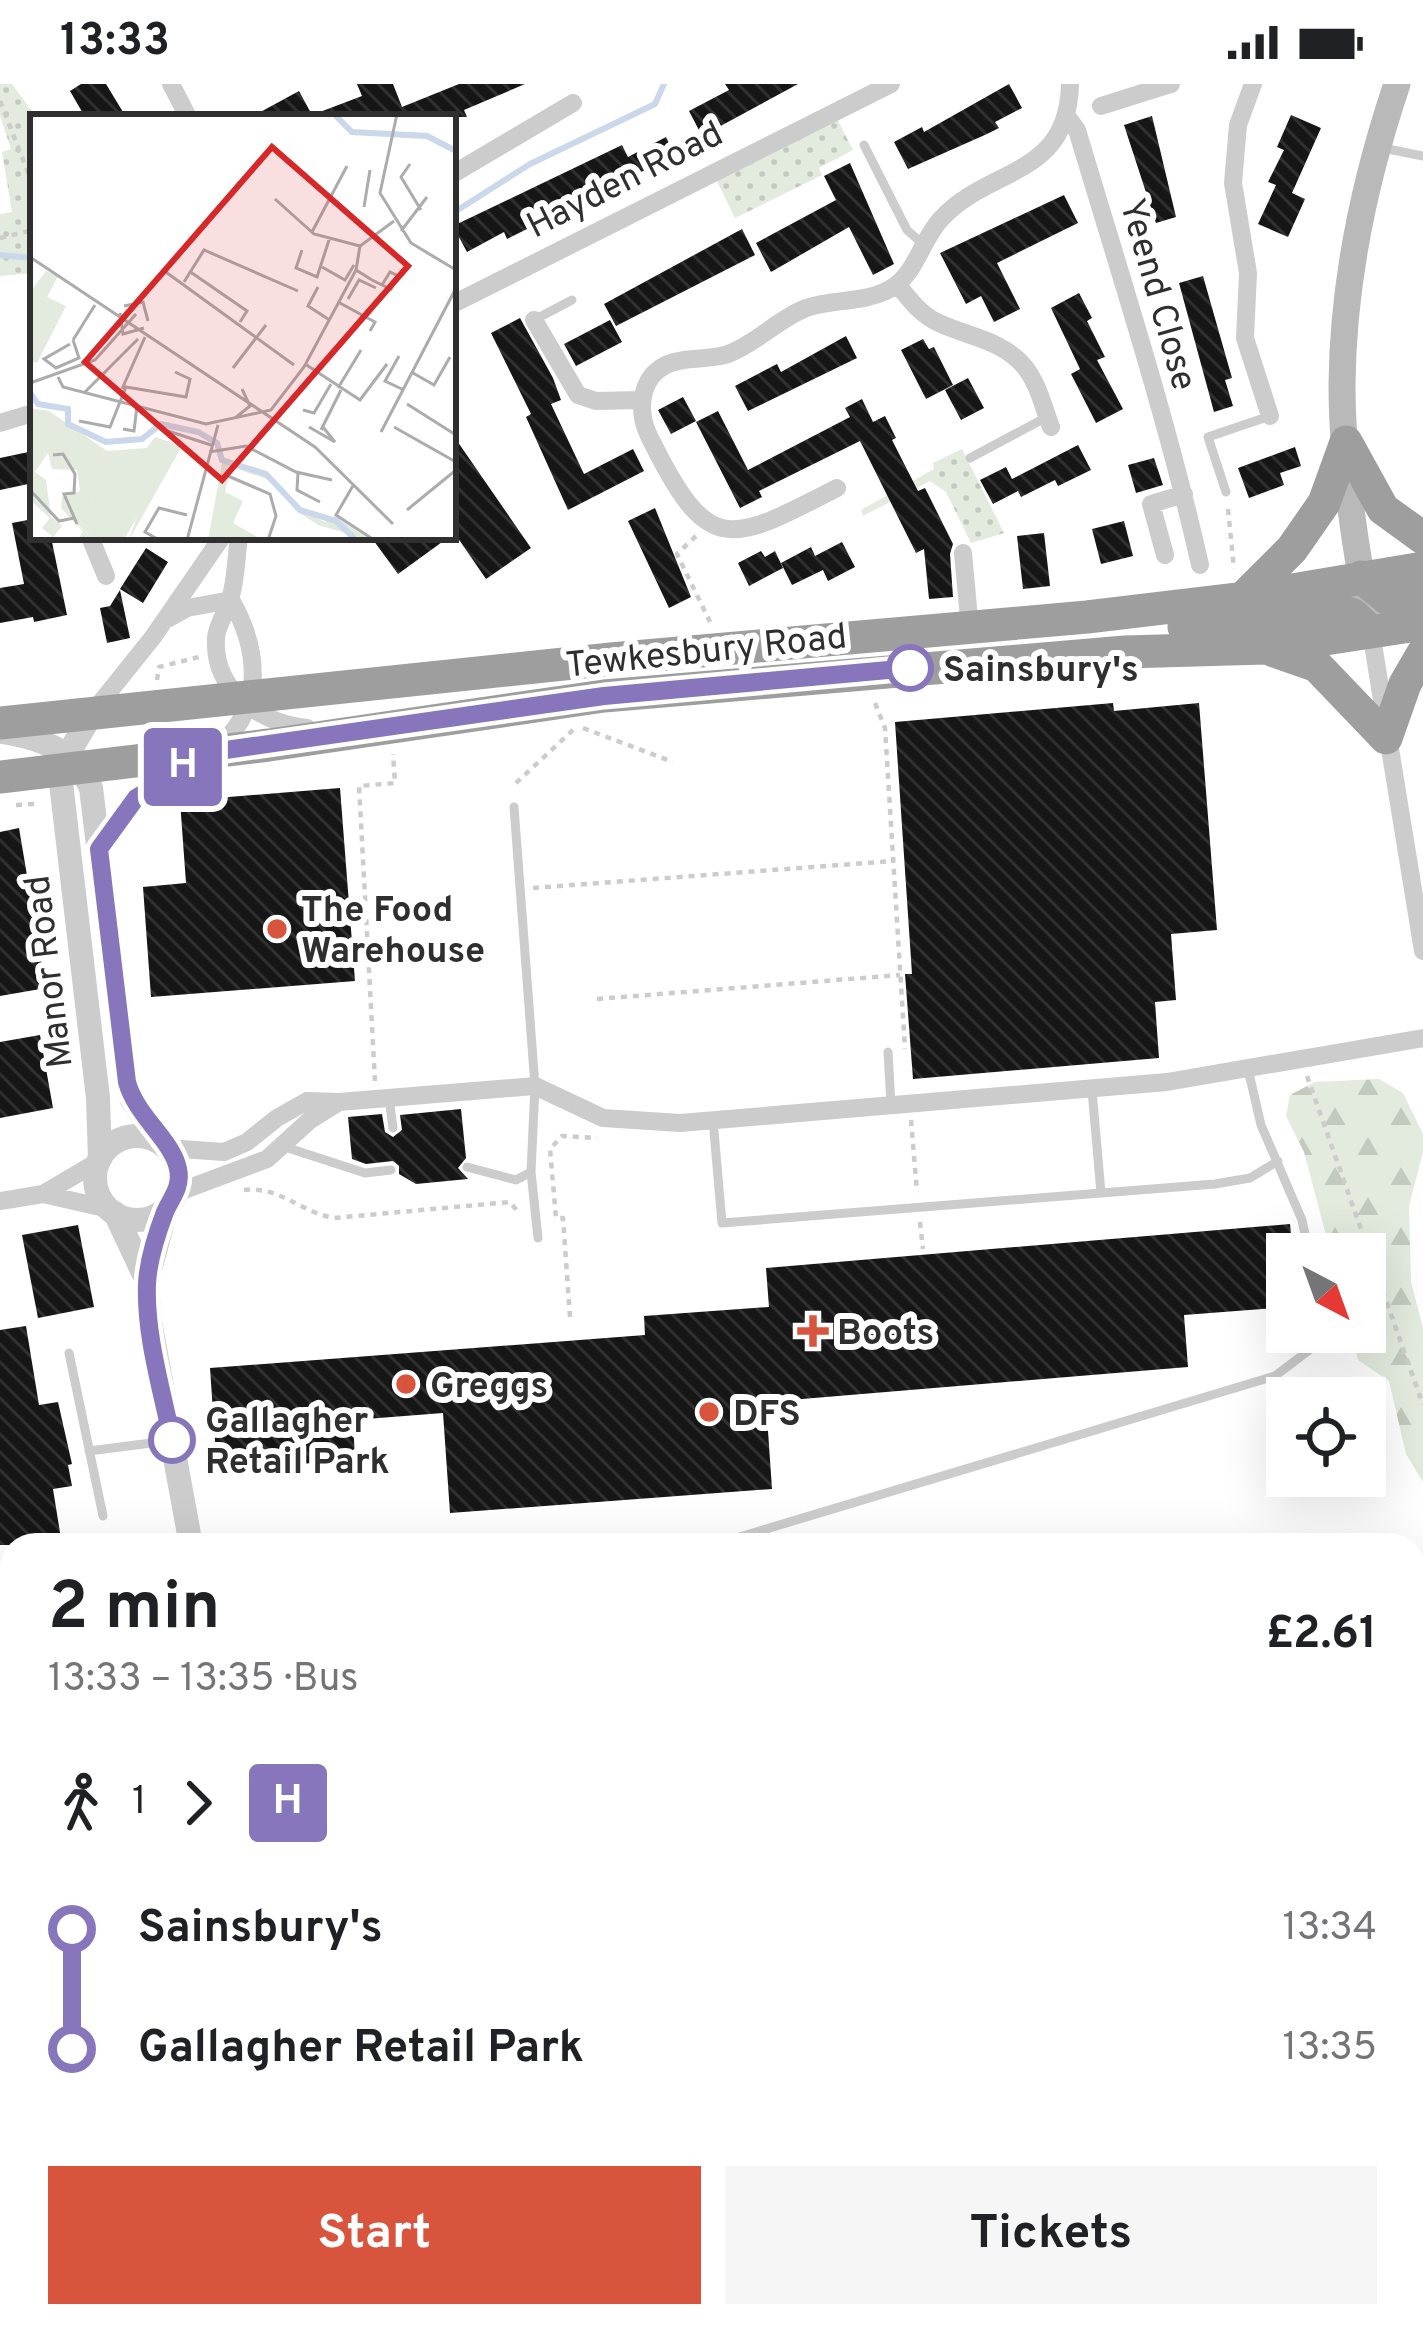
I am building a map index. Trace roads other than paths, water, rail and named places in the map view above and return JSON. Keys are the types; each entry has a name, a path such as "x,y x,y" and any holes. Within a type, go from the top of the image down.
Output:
{"highway":[{"path":"1346,442 1383,509 1423,538"},
{"path":"1241,598 1292,549 1324,503 1346,442"},
{"name":"Tewkesbury Road","path":"0,727 93,712 1087,617 1423,568"},
{"path":"1361,577 1388,599 1423,597"},
{"path":"1087,617 1137,631 1341,611 1372,632"},
{"name":"Tewkesbury Road","path":"0,777 351,734 604,696 1126,652 1265,648 1423,624"},
{"path":"1265,648 1317,666 1386,738 1405,684 1423,653"}],"main road":[{"path":"1372,632 1361,577 1342,384 1356,251 1397,84"}],"street":[{"path":"170,84 186,114"},
{"path":"837,488 750,529 710,524 679,494 642,421 641,400 653,375 672,362 726,355 808,307 870,297 898,285 950,211 1041,156 1066,115 1070,84"},
{"path":"1101,106 1171,84"},
{"path":"1253,84 1238,125 1233,183 1247,273 1245,338 1270,416"},
{"name":"Hayden Road","path":"456,302 886,85"},
{"path":"456,172 573,103"},
{"name":"Yeend Close","path":"1066,115 1077,130 1184,494 1200,565"},
{"path":"898,285 922,313 938,323 1009,351 1028,372 1049,422"},
{"path":"534,320 578,395 596,401 641,400"},
{"path":"0,423 30,414"},
{"path":"1165,555 1151,504 1184,494"},
{"path":"91,540 106,576"},
{"path":"0,727 44,740 70,765 93,712 221,540"},
{"path":"239,540 231,600 216,633 220,674 246,699 290,727 351,734"},
{"path":"964,553 970,629"},
{"path":"161,623 188,608 231,600"},
{"path":"99,849 136,798 212,752 238,728 246,699 245,626 231,600"},
{"path":"1372,632 1423,951"},
{"name":"Manor Road","path":"70,765 93,797 127,1082 140,1113 165,1146"},
{"name":"Manor Road","path":"70,765 64,813 98,1098 99,1160"},
{"path":"0,1201 44,1194 128,1137 224,1152 308,1101 535,1086 603,1118 638,1124 713,1120 1092,1090 1423,1038"},
{"path":"44,1194 142,1219 172,1200 250,1168 339,1102"},
{"path":"165,1146 178,1169 147,1281 149,1316 189,1533"},
{"path":"99,1160 96,1186 147,1281"}],"lane":[{"path":"864,145 907,230 924,245"},
{"path":"1378,147 1423,156"},
{"path":"534,320 572,300"},
{"path":"1226,492 1208,437 1270,416"},
{"path":"970,458 1049,422"},
{"path":"514,806 535,1086 530,1172 538,1238"},
{"path":"888,1052 900,1104"},
{"path":"1248,1069 1261,1125 1305,1233"},
{"path":"1092,1090 1101,1192"},
{"path":"382,1098 393,1128"},
{"path":"713,1120 722,1223 1250,1178 1278,1161"},
{"path":"282,1145 365,1172 391,1170"},
{"path":"467,1167 516,1180 530,1172"},
{"path":"69,1353 103,1516"},
{"path":"753,1533 1275,1376 1305,1353"},
{"path":"89,1451 172,1440"}],"waterway":[{"path":"456,211 530,164 655,104 664,84"},
{"path":"0,255 30,258"}],"place":[{"name":"Sainsbury's","path":"910,668"},
{"name":"The Food Warehouse","path":"277,929"},
{"name":"Boots","path":"813,1331"},
{"name":"Greggs","path":"406,1384"},
{"name":"DFS","path":"709,1412"},
{"name":"Gallagher Retail Park","path":"172,1440"}]}
